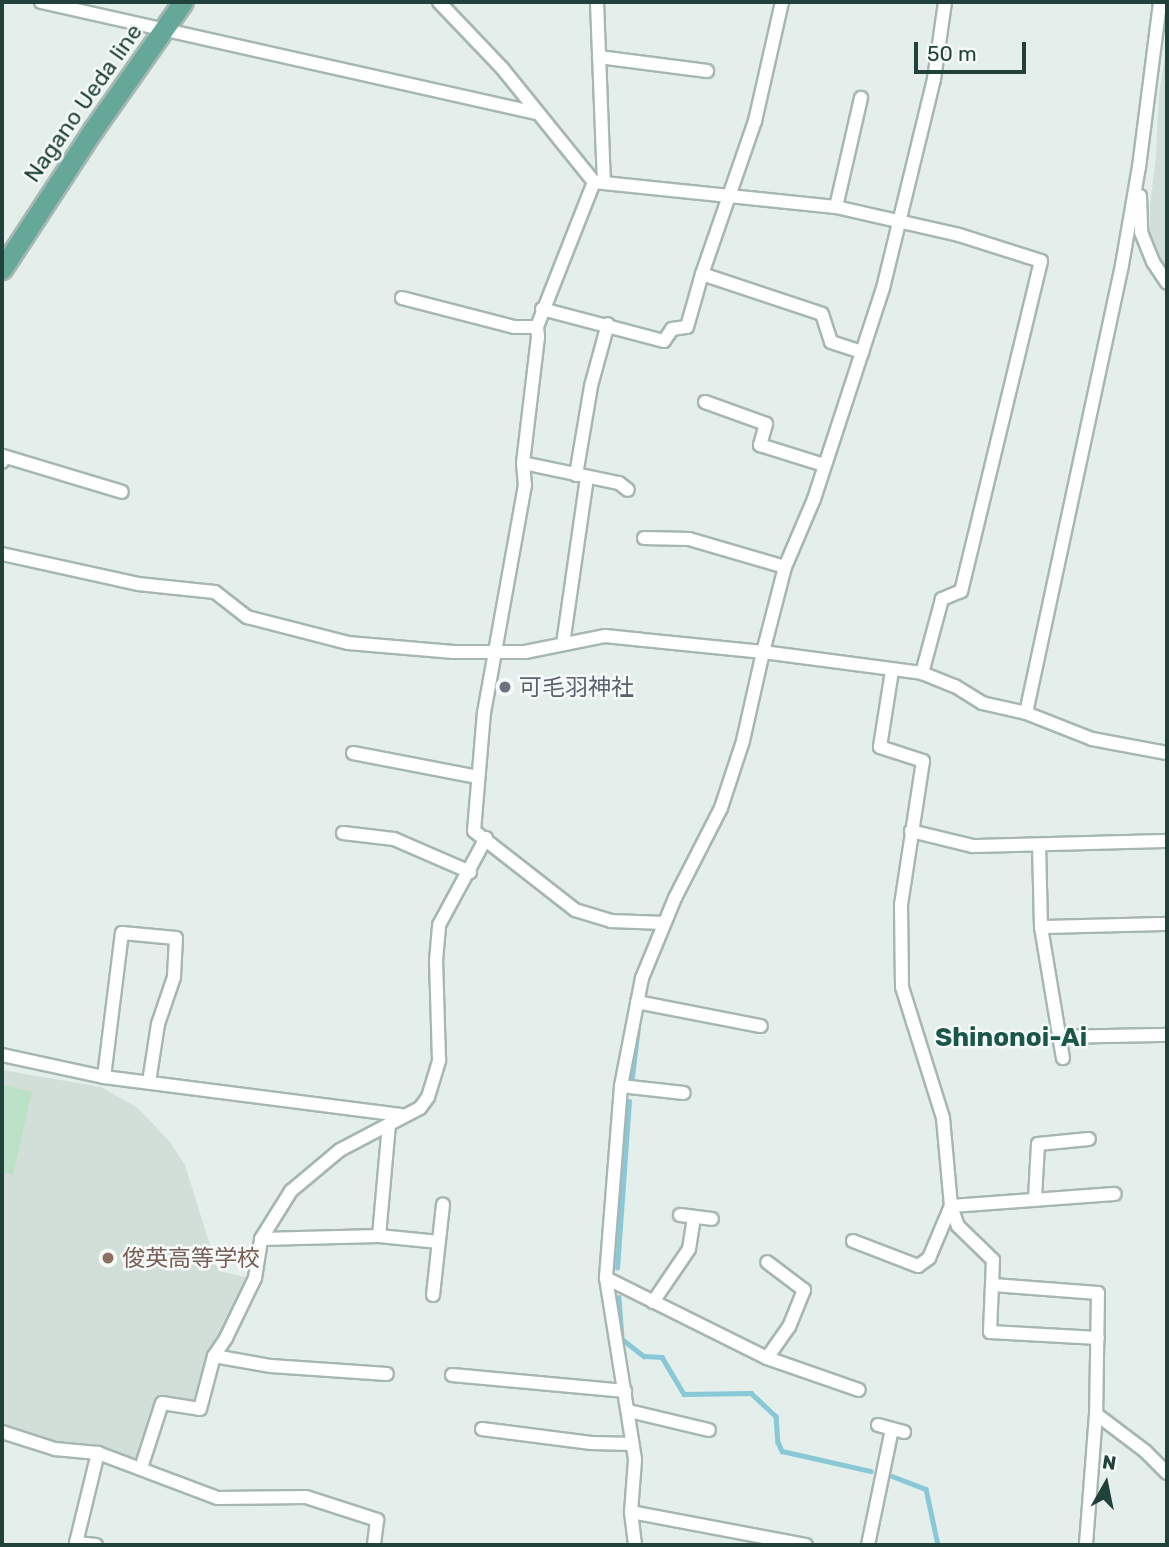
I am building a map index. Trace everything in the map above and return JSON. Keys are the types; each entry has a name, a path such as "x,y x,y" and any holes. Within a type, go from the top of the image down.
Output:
{"main road":[{"name":"Nagano Ueda line","path":"2,269 183,2"}],"street":[{"path":"41,2 536,113"},
{"path":"439,2 502,68 536,113 599,181 836,208 959,235 1041,261 961,591 942,599 922,673"},
{"path":"597,2 599,181 542,309 537,327 523,463 525,485 494,652 474,831 575,910 611,921 664,923"},
{"path":"542,309 608,324 664,341 672,329 687,327 702,274 755,121 782,2"},
{"path":"635,1545 631,1512 635,1460 606,1278 621,1086 637,1002 642,978 664,923 722,807 743,741 785,567 824,465 862,352 900,223 934,79 945,2"},
{"path":"1026,713 1122,265 1139,167 1160,2"},
{"path":"599,57 707,71"},
{"path":"836,208 861,98"},
{"path":"1139,167 1141,232 1153,262 1167,283"},
{"path":"702,274 822,314 831,342 862,352"},
{"path":"402,298 514,327 537,327"},
{"path":"563,644 592,386 608,324"},
{"path":"705,402 766,424 760,445 824,465"},
{"path":"2,462 3,456 122,492"},
{"path":"523,463 619,484 628,490"},
{"path":"644,538 689,539 785,567"},
{"path":"2,554 138,584 215,592 247,617 348,643 525,652 606,636 763,652 922,673 955,686 982,703 1026,713 1092,739 1167,754"},
{"path":"892,671 880,747 923,761 901,904 902,988 943,1118 951,1206 958,1226 993,1260 990,1332 1098,1338"},
{"path":"353,753 478,777"},
{"path":"911,831 973,846 1167,841"},
{"path":"343,833 394,839 470,872"},
{"path":"141,1468 162,1403 200,1409 214,1356 226,1338 255,1278 261,1239 274,1215 297,1184 340,1150 389,1125 401,1115 420,1108 428,1097 439,1060 436,961 439,926 486,838"},
{"path":"1039,845 1041,927 1063,1058"},
{"path":"1041,927 1167,924"},
{"path":"104,1077 122,933 176,938 174,977 158,1024 149,1082"},
{"path":"637,1002 761,1026"},
{"path":"1059,1037 1167,1035"},
{"path":"2,1055 104,1077 401,1115"},
{"path":"621,1086 684,1093"},
{"path":"379,1236 389,1125"},
{"path":"1035,1198 1038,1144 1089,1139"},
{"path":"951,1206 1115,1194"},
{"path":"433,1295 443,1205"},
{"path":"853,1241 918,1266 929,1258 951,1206"},
{"path":"680,1215 712,1219"},
{"path":"653,1302 689,1249 694,1217"},
{"path":"261,1239 379,1236 439,1242"},
{"path":"767,1262 804,1290 789,1327 767,1358"},
{"path":"606,1278 767,1358 859,1390"},
{"path":"993,1285 1098,1293 1096,1414 1086,1545"},
{"path":"214,1356 271,1366 387,1374"},
{"path":"452,1376 625,1391"},
{"path":"629,1411 709,1430"},
{"path":"1096,1414 1146,1451 1167,1473"},
{"path":"868,1545 898,1431 878,1425"},
{"path":"482,1429 591,1443 632,1444"},
{"path":"2,1433 55,1449 98,1454 218,1498 306,1497 377,1520 374,1545"},
{"path":"96,1545 76,1543 98,1454"},
{"path":"631,1512 806,1545"}],"shaded area":[{"path":"1167,44 1167,276 1150,241 1150,206 1159,94"},
{"name":"俊英高等学校","path":"2,1070 101,1087 138,1108 170,1142 185,1165 218,1271 250,1278 200,1409 161,1400 145,1465 2,1427"}],"green space":[{"path":"2,1085 32,1092 13,1175 2,1172"}],"waterway":[{"path":"632,1077 638,1027"},
{"path":"617,1268 629,1101"},
{"path":"619,1297 622,1339 644,1356 662,1357 684,1394 751,1393 776,1416 778,1442 782,1451 871,1471"},
{"path":"892,1476 926,1489 938,1545"}],"place":[{"name":"可毛羽神社","path":"505,687"},
{"name":"俊英高等学校","path":"108,1258"}],"district":[{"name":"Shinonoi-Ai","path":"1011,1038"}]}
